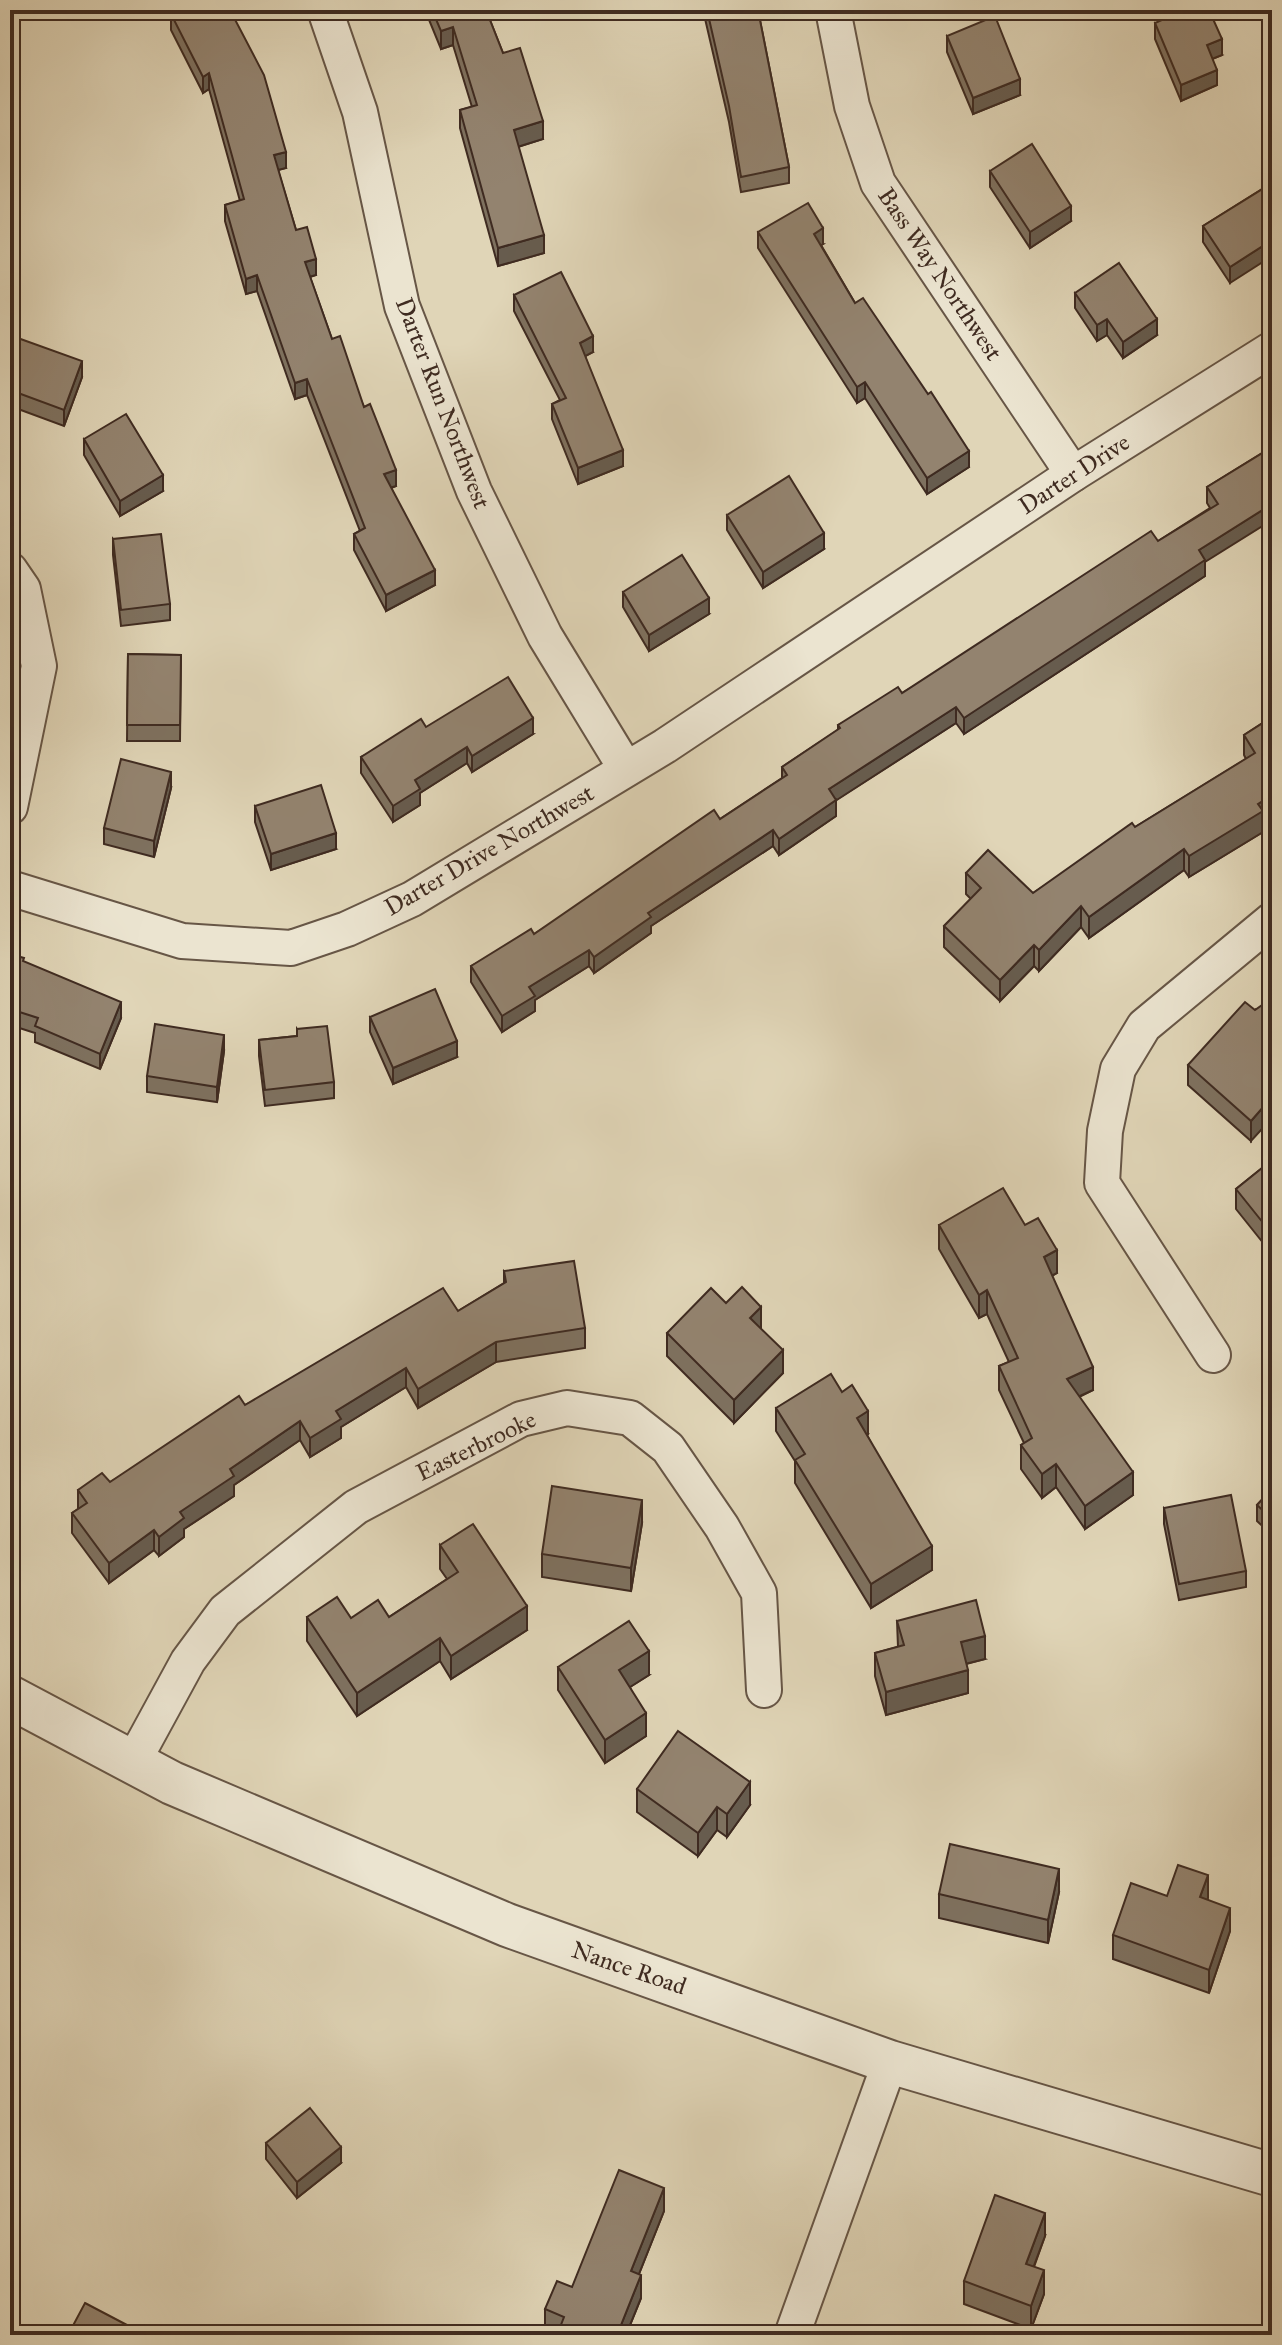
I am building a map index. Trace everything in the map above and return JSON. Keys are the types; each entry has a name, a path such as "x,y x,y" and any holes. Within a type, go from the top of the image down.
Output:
{"street":[{"name":"Darter Run Northwest","path":"325,10 360,112 402,306 474,491 545,636 626,769"},
{"name":"Bass Way Northwest","path":"833,10 852,106 878,183 1073,474"},
{"name":"Darter Drive","path":"879,603 1073,474 1272,349"},
{"path":"10,570 23,589 39,666 10,807"},
{"name":"Darter Drive Northwest","path":"10,888 182,941 291,948 347,929 412,899 626,769 879,603"},
{"path":"1213,1355 1102,1183 1105,1131 1118,1069 1144,1026 1272,920"},
{"name":"Easterbrooke","path":"133,1762 188,1661 225,1611 356,1507 521,1419 567,1408 630,1418 668,1448 722,1527 759,1593 764,1690"},
{"name":"Nance Road","path":"10,1697 172,1783 507,1925 890,2062 1272,2175"},
{"path":"792,2335 890,2062"}],"building":[{"path":"179,10 230,10 264,75 286,152 274,155 296,230 307,227 316,259 305,262 332,339 340,336 364,407 370,404 396,470 384,474 435,570 386,595 354,534 365,528 307,379 295,383 257,275 246,279 225,205 244,199 209,73 203,77 171,14"},
{"path":"432,10 486,10 503,53 520,48 543,121 514,130 544,235 498,248 460,110 477,105 453,27 441,31"},
{"path":"707,10 758,10 789,167 741,177 729,106"},
{"path":"1184,10 1209,10 1222,39 1207,45 1217,70 1181,85 1155,23"},
{"path":"995,16 1020,79 973,98 947,36"},
{"path":"1032,144 1071,206 1030,232 990,171"},
{"path":"1272,183 1272,240 1230,267 1203,226"},
{"path":"808,203 823,228 814,234 855,303 863,298 969,451 927,478 865,382 857,387 758,232"},
{"path":"1119,263 1157,319 1123,342 1107,319 1097,325 1075,293"},
{"path":"561,272 593,336 580,343 623,450 578,468 552,404 566,398 514,295"},
{"path":"15,337 82,361 64,410 10,390 10,351"},
{"path":"126,414 163,475 120,501 84,439"},
{"path":"1272,447 1272,504 1199,550 1205,560 964,718 956,707 829,789 836,800 779,839 773,830 648,913 651,917 594,957 589,950 529,987 535,996 502,1016 471,966 531,929 534,934 714,810 720,819 787,775 782,767 840,728 838,725 898,687 902,693 1151,531 1158,541 1218,504 1207,487"},
{"path":"789,476 824,533 763,572 727,515"},
{"path":"161,534 170,604 121,610 113,539"},
{"path":"682,555 709,598 649,635 623,592"},
{"path":"128,654 181,655 180,725 127,725"},
{"path":"508,677 533,718 472,756 467,747 415,780 420,789 393,806 361,757 421,719 426,727"},
{"path":"1272,717 1272,795 1258,804 1263,811 1189,856 1184,849 1089,917 1081,906 1039,950 1034,945 1000,980 944,926 981,888 966,873 988,850 1033,893 1132,823 1135,827 1255,753 1244,735"},
{"path":"121,759 171,772 154,841 104,828"},
{"path":"321,785 336,833 271,854 255,806"},
{"path":"10,954 121,1002 100,1054 35,1026 38,1018 10,1009"},
{"path":"435,989 457,1041 393,1068 370,1017"},
{"path":"1272,998 1272,1097 1251,1121 1188,1065 1245,1002 1255,1010"},
{"path":"155,1024 224,1035 217,1087 147,1076"},
{"path":"327,1026 334,1082 265,1090 259,1040 297,1036 297,1029"},
{"path":"1272,1160 1272,1234 1236,1189"},
{"path":"1003,1188 1025,1225 1038,1218 1057,1250 1044,1257 1093,1367 1067,1379 1133,1472 1085,1506 1056,1464 1042,1474 1021,1445 1032,1438 999,1366 1018,1358 987,1290 979,1295 939,1225"},
{"path":"574,1261 585,1328 496,1342 418,1389 406,1368 336,1411 341,1419 310,1438 300,1421 230,1469 234,1476 180,1512 184,1518 159,1537 154,1530 109,1563 72,1513 87,1503 78,1490 102,1473 110,1482 239,1396 245,1405 443,1288 458,1311 506,1282 504,1271"},
{"path":"742,1287 761,1307 750,1318 783,1350 734,1400 667,1333 711,1288 726,1303"},
{"path":"831,1374 842,1392 852,1385 868,1411 857,1418 932,1546 871,1584 795,1460 805,1454 776,1408"},
{"path":"552,1486 642,1500 631,1568 542,1554"},
{"path":"1272,1489 1272,1519 1257,1505"},
{"path":"1231,1495 1246,1571 1179,1584 1164,1508"},
{"path":"473,1524 527,1606 451,1656 440,1638 357,1693 307,1617 337,1597 351,1618 378,1600 389,1617 458,1572 440,1545"},
{"path":"976,1600 985,1636 961,1642 968,1670 886,1692 875,1653 904,1645 897,1621"},
{"path":"629,1621 649,1651 619,1670 646,1713 605,1740 558,1667"},
{"path":"678,1731 750,1782 727,1814 717,1807 698,1833 637,1789"},
{"path":"950,1844 1059,1869 1048,1920 939,1894"},
{"path":"1178,1865 1208,1875 1200,1897 1230,1908 1209,1970 1113,1935 1131,1883 1167,1896"},
{"path":"310,2108 341,2147 297,2182 266,2143"},
{"path":"619,2170 664,2188 631,2271 641,2275 617,2335 557,2335 564,2317 545,2309 557,2281 572,2287"},
{"path":"995,2195 1045,2213 1026,2264 1044,2270 1031,2306 964,2281"},
{"path":"85,2303 146,2335 68,2335"}]}
